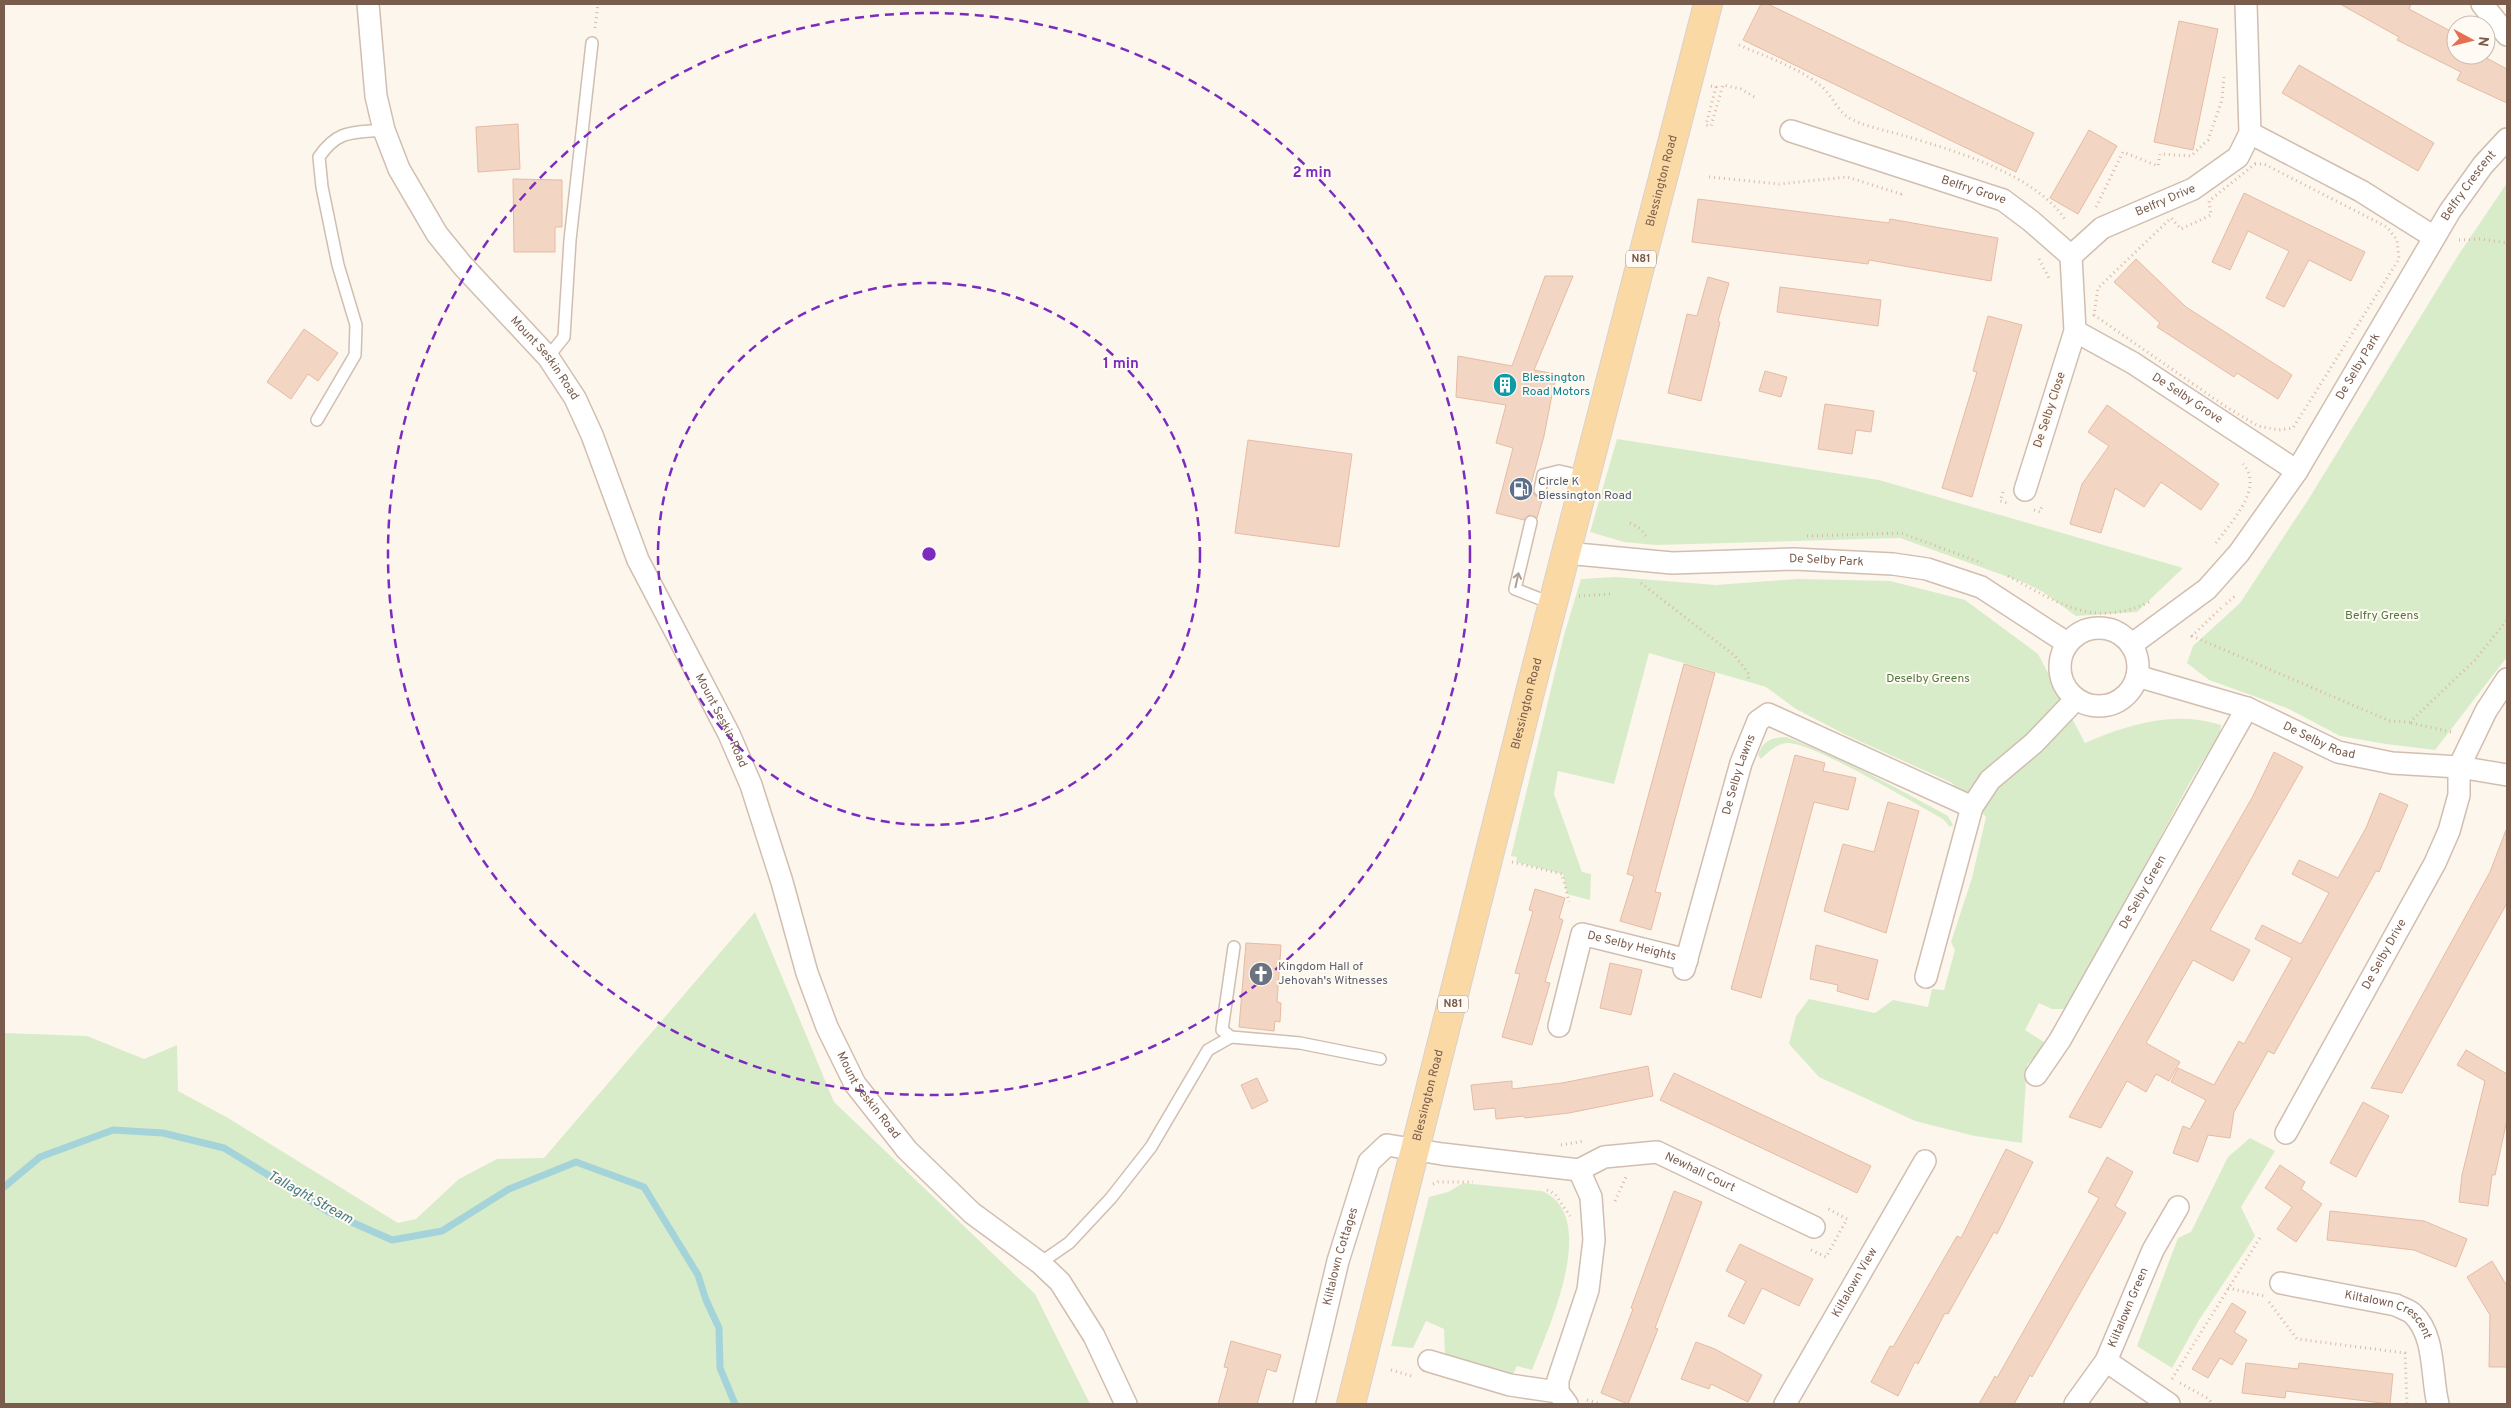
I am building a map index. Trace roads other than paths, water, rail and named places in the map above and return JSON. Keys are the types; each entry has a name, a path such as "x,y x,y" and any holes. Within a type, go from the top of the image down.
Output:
{"main road":[{"name":"Blessington Road","path":"1351,1404 1562,600 1566,553 1708,4"}],"street":[{"name":"Mount Seskin Road","path":"368,4 376,96 384,130 399,169 437,234 463,266 548,357 575,398 592,435 638,560 729,734 752,785 782,882 807,973 827,1027 855,1084 908,1150 972,1213 1040,1263 1060,1282 1076,1304 1094,1336 1126,1404"},
{"path":"2246,4 2250,132 2361,191 2434,236"},
{"path":"2482,4 2507,35"},
{"name":"Belfry Grove","path":"1791,131 2003,200 2031,221 2071,256"},
{"name":"Belfry Drive","path":"2071,256 2102,228 2193,189 2238,157 2250,132"},
{"name":"Belfry Crescent","path":"2434,236 2483,165 2507,138"},
{"name":"De Selby Park","path":"2131,645 2207,589 2239,553 2296,471 2434,236"},
{"path":"2071,256 2075,331"},
{"name":"De Selby Grove","path":"2075,331 2133,362 2296,471"},
{"name":"De Selby Close","path":"2023,494 2075,331"},
{"name":"De Selby Park","path":"1566,553 1672,563 1794,559 1893,564 1927,569 1981,587 2067,643"},
{"path":"2088,629 2112,630 2123,636 2131,645 2138,665 2137,676 2132,687 2124,697 2113,704 2100,707 2087,705 2076,699 2067,690 2061,679 2062,654 2067,643 2076,635 2088,629"},
{"name":"De Selby Road","path":"2137,676 2247,708 2338,752 2392,762 2459,767 2507,775"},
{"path":"2459,767 2486,711 2507,679"},
{"path":"1926,977 1972,807 1990,780 2034,743 2076,699"},
{"name":"De Selby Green","path":"2036,1075 2060,1040 2247,708"},
{"name":"De Selby Lawns","path":"1686,964 1741,763 1758,721 1768,714 1972,807"},
{"name":"De Selby Drive","path":"2286,1133 2435,863 2449,832 2459,795 2459,767"},
{"name":"De Selby Heights","path":"1559,1026 1582,934 1686,964"},
{"name":"Kiltalown Cottages","path":"1304,1404 1338,1262 1368,1162 1387,1145 1417,1149"},
{"path":"1417,1149 1579,1170 1591,1197 1594,1240 1588,1290 1560,1368 1570,1398"},
{"name":"Newhall Court","path":"1579,1170 1604,1157 1657,1152 1814,1227"},
{"name":"Kiltalown View","path":"1785,1404 1925,1161"},
{"name":"Kiltalown Green","path":"2075,1404 2106,1361 2153,1250 2178,1207"},
{"name":"Kiltalown Crescent","path":"2281,1282 2396,1305 2413,1314 2422,1327 2432,1358 2438,1404"},
{"path":"1429,1361 1510,1385 1570,1398"},
{"path":"2106,1361 2169,1404"}],"lane":[{"path":"548,357 564,337 570,240 592,44"},
{"path":"317,420 355,355 356,325 338,264 322,187 319,157 330,141 348,134 384,130"},
{"path":"1540,490 1544,476 1559,472 1586,478"},
{"path":"1531,522 1515,589 1562,600"},
{"path":"1234,947 1222,1030 1231,1037 1300,1043 1380,1059"},
{"path":"1040,1263 1069,1243 1111,1198 1151,1147 1208,1050 1231,1037"}],"waterway":[{"name":"Tallaght Stream","path":"4,1187 40,1157 113,1130 163,1133 224,1148 329,1212 392,1240 442,1231 509,1189 576,1162 644,1187 698,1275 706,1300 719,1328 720,1368 735,1404"}],"place":[{"name":"Blessington Road Motors","path":"1505,385"},
{"name":"Circle K Blessington Road","path":"1521,489"},
{"name":"Kingdom Hall of Jehovah's Witnesses","path":"1261,974"}],"park label":[{"name":"Belfry Greens","path":"2382,616"},
{"name":"Deselby Greens","path":"1928,679"}]}
